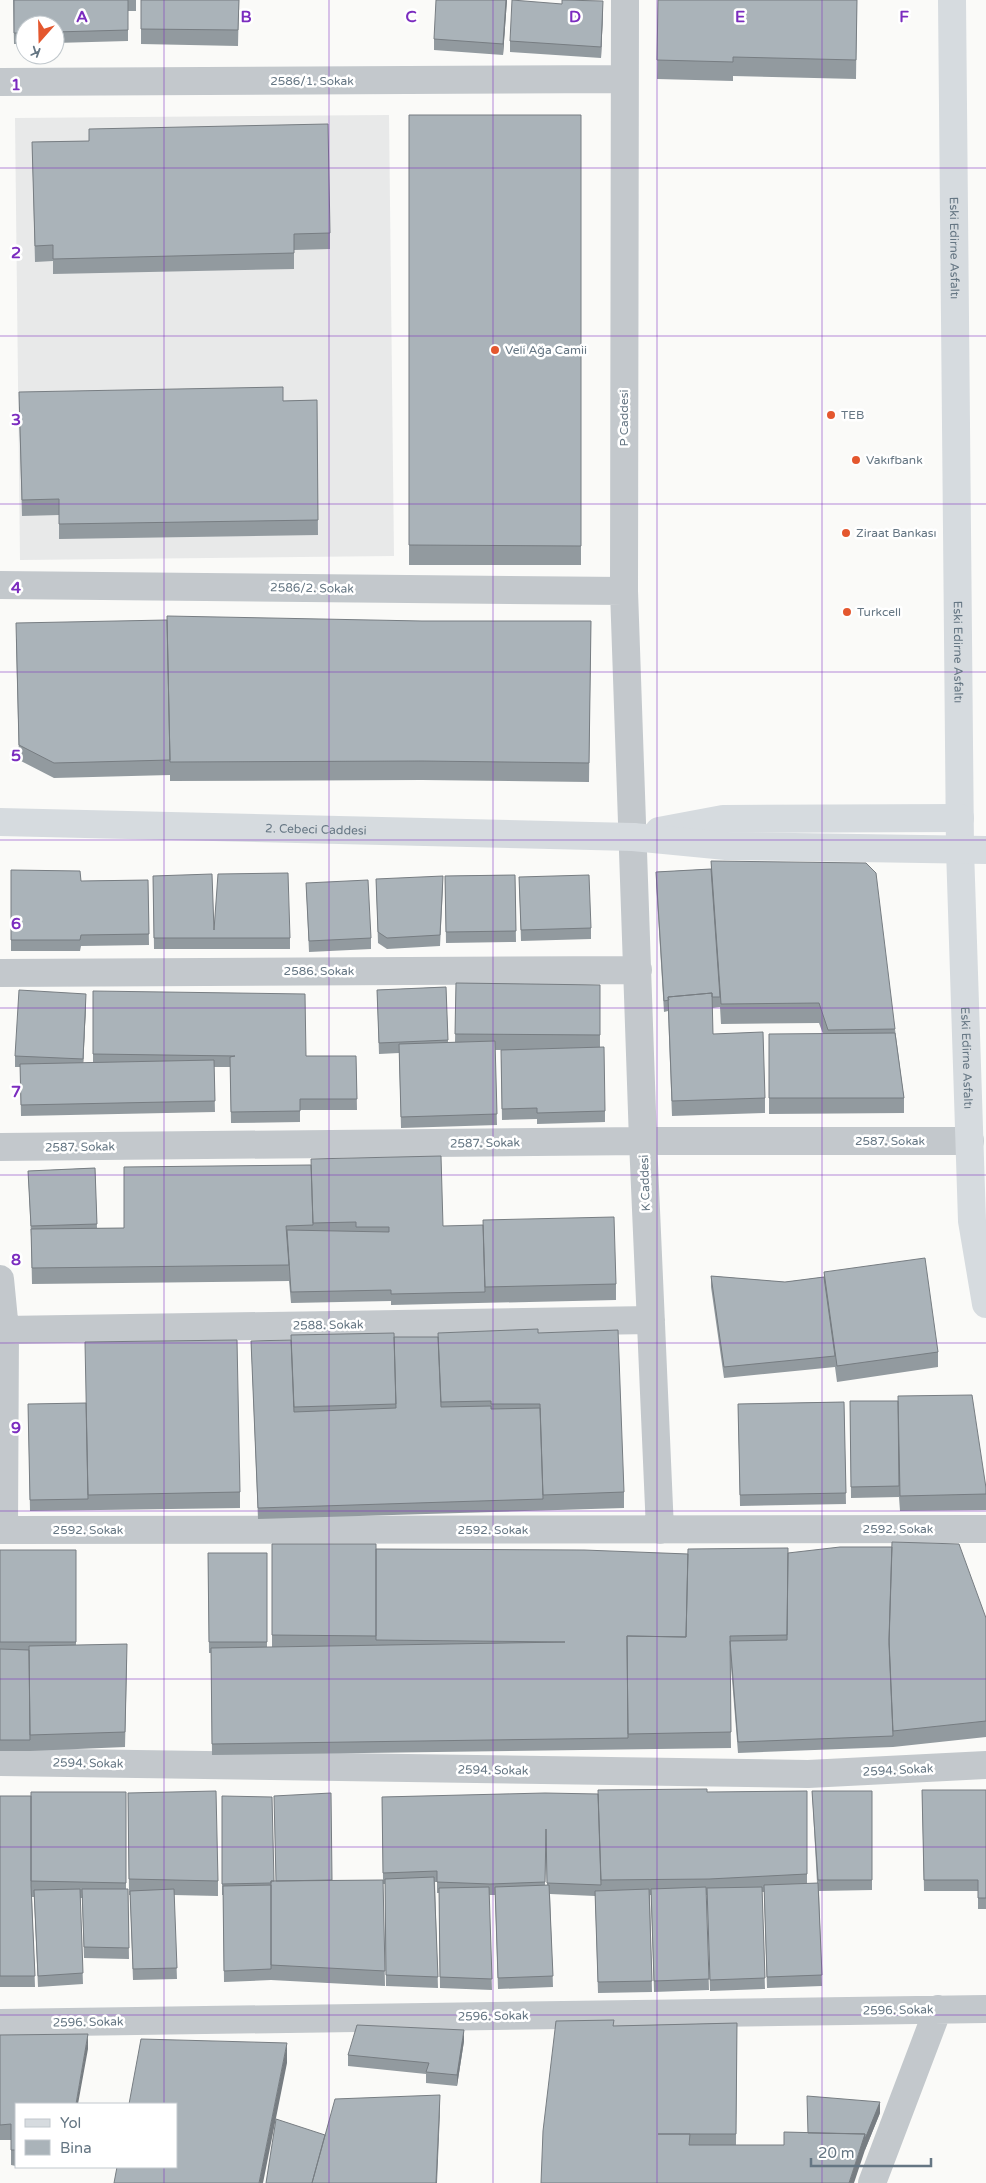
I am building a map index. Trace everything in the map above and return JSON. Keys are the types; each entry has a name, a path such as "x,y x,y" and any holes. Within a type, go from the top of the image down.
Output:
{"main road":[{"name":"Eski Edirne Asfaltı","path":"952,0 960,818 973,850 970,1141 972,1221 986,1304"},
{"path":"633,836 723,818 960,818"},
{"name":"2. Cebeci Caddesi","path":"0,822 633,836"},
{"path":"633,836 726,846 973,850"}],"street":[{"name":"P Caddesi","path":"625,0 624,591 633,836"},
{"name":"2586/1. Sokak","path":"0,82 624,79"},
{"name":"2586/2. Sokak","path":"0,585 624,591"},
{"name":"K Caddesi","path":"633,836 643,1141 660,1530"},
{"name":"2586. Sokak","path":"0,973 638,970"},
{"name":"2587. Sokak","path":"0,1148 643,1141 970,1141"},
{"path":"0,1279 5,1330 2,1530"},
{"name":"2588. Sokak","path":"5,1330 651,1320"},
{"name":"2592. Sokak","path":"2,1530 986,1529"},
{"name":"2594. Sokak","path":"0,1762 808,1774 986,1765"},
{"path":"872,2183 938,2009"},
{"name":"2596. Sokak","path":"0,2023 986,2009"}],"shaded area":[{"path":"389,115 394,556 20,560 15,118"}],"building":[{"path":"14,0 128,0 128,30 65,32 65,15 15,15 14,33"},
{"path":"141,0 239,0 238,30 141,29"},
{"path":"436,0 506,0 503,44 434,39"},
{"path":"512,0 562,4 562,0 603,1 601,47 510,41"},
{"path":"658,0 857,0 856,60 733,57 733,62 657,60"},
{"name":"Veli Ağa Camii","path":"409,115 581,115 581,546 409,545"},
{"path":"328,124 330,233 294,234 294,253 53,259 53,245 35,246 32,142 89,141 89,129"},
{"path":"283,387 283,401 317,400 318,520 59,524 59,499 22,500 19,392"},
{"path":"167,616 422,621 591,621 589,763 422,761 170,762"},
{"path":"167,620 170,760 54,763 19,745 16,623"},
{"path":"711,861 866,863 876,873 895,1029 828,1030 819,1003 721,1004"},
{"path":"711,869 720,997 712,997 712,993 668,997 669,1000 664,1001 656,872"},
{"path":"11,870 80,871 81,881 148,880 149,934 81,935 80,940 11,940"},
{"path":"288,873 290,938 154,938 153,876 212,874 214,930 218,874"},
{"path":"515,875 516,931 446,932 445,876"},
{"path":"589,875 591,928 521,930 519,877"},
{"path":"443,876 440,935 387,938 378,932 376,879"},
{"path":"368,880 371,938 309,941 306,883"},
{"path":"456,983 600,985 600,1035 455,1034"},
{"path":"446,987 448,1040 379,1043 377,990"},
{"path":"19,990 86,994 83,1059 15,1056"},
{"path":"93,991 305,994 306,1056 356,1056 357,1099 300,1099 300,1111 231,1112 230,1057 235,1056 93,1054"},
{"path":"712,993 713,1034 763,1032 765,1098 672,1101 668,997"},
{"path":"895,1033 904,1098 769,1098 769,1034"},
{"path":"495,1041 497,1114 401,1117 399,1044"},
{"path":"604,1047 605,1111 537,1113 537,1108 502,1109 501,1050"},
{"path":"214,1060 215,1101 21,1105 20,1064"},
{"path":"441,1156 443,1226 483,1225 485,1292 391,1294 391,1290 291,1292 287,1230 389,1232 389,1227 356,1227 356,1222 313,1223 311,1159"},
{"path":"311,1165 313,1225 286,1226 289,1265 32,1268 31,1229 124,1228 124,1167"},
{"path":"95,1168 97,1224 31,1226 28,1171"},
{"path":"614,1217 616,1284 485,1287 483,1220"},
{"path":"925,1258 938,1352 837,1366 824,1272"},
{"path":"711,1276 785,1282 824,1277 835,1356 724,1367"},
{"path":"538,1329 538,1333 618,1330 624,1492 543,1495 540,1404 491,1404 491,1401 441,1402 438,1333"},
{"path":"394,1333 396,1404 294,1407 291,1335"},
{"path":"394,1337 438,1337 441,1407 491,1406 491,1409 540,1408 543,1499 258,1508 251,1341 291,1340 294,1412 396,1408"},
{"path":"237,1340 240,1492 88,1495 85,1342"},
{"path":"972,1395 986,1494 900,1496 898,1396"},
{"path":"850,1401 898,1401 899,1486 851,1487"},
{"path":"844,1402 846,1493 740,1495 738,1404"},
{"path":"86,1403 88,1499 30,1500 28,1404"},
{"path":"892,1542 959,1544 986,1618 986,1721 893,1731 889,1639"},
{"path":"272,1544 376,1544 376,1636 272,1635"},
{"path":"840,1547 892,1547 889,1644 893,1736 738,1742 730,1641 787,1640 788,1553"},
{"path":"788,1548 787,1635 730,1636 731,1732 628,1734 627,1636 686,1637 688,1549"},
{"path":"376,1549 584,1550 688,1554 686,1637 627,1636 628,1738 212,1744 211,1648 565,1642 376,1640"},
{"path":"0,1550 76,1550 76,1642 0,1642"},
{"path":"208,1553 267,1553 267,1642 209,1642"},
{"path":"127,1644 125,1732 30,1735 29,1646"},
{"path":"0,1649 29,1650 30,1740 0,1740"},
{"path":"707,1789 707,1792 807,1791 807,1874 709,1879 601,1880 598,1790"},
{"path":"922,1790 986,1790 986,1898 978,1898 978,1880 924,1880"},
{"path":"216,1791 218,1881 129,1879 128,1793"},
{"path":"812,1791 872,1791 872,1880 818,1880"},
{"path":"31,1792 126,1792 126,1883 31,1881"},
{"path":"331,1793 332,1880 276,1881 274,1796"},
{"path":"545,1793 598,1794 601,1885 547,1883 546,1829 545,1882 490,1884 437,1882 437,1871 383,1873 382,1797"},
{"path":"0,1796 31,1796 31,1886 35,1976 0,1976"},
{"path":"222,1796 272,1797 274,1881 271,1881 271,1883 222,1884"},
{"path":"434,1877 438,1977 386,1975 385,1879"},
{"path":"383,1880 385,1971 271,1965 271,1881"},
{"path":"818,1883 822,1975 767,1977 764,1885"},
{"path":"271,1885 271,1969 224,1971 223,1886"},
{"path":"549,1885 553,1976 498,1978 495,1887"},
{"path":"489,1887 492,1979 440,1977 439,1888"},
{"path":"706,1887 709,1979 654,1981 651,1889"},
{"path":"762,1887 765,1978 710,1980 707,1888"},
{"path":"80,1889 83,1973 38,1976 34,1890"},
{"path":"82,1889 128,1889 129,1948 84,1947"},
{"path":"174,1889 177,1968 133,1969 130,1891"},
{"path":"649,1889 652,1981 598,1982 595,1891"},
{"path":"614,2020 613,2026 737,2023 736,2134 690,2134 689,2145 784,2145 784,2132 865,2134 849,2183 541,2183 543,2131 556,2021"},
{"path":"357,2025 464,2030 457,2075 426,2072 429,2063 348,2055"},
{"path":"88,2034 76,2103 15,2103 15,2150 11,2150 11,2124 0,2125 0,2035"},
{"path":"141,2039 287,2043 259,2183 114,2183 117,2168 178,2168 178,2103 129,2103"},
{"path":"440,2095 436,2183 312,2183 335,2099"},
{"path":"807,2096 880,2102 865,2139 865,2134 808,2133"},
{"path":"276,2119 325,2135 312,2183 266,2183"}],"place":[{"name":"Veli Ağa Camii","path":"495,350"},
{"name":"TEB","path":"831,415"},
{"name":"Vakıfbank","path":"856,460"},
{"name":"Ziraat Bankası","path":"846,533"},
{"name":"Turkcell","path":"847,612"}]}
